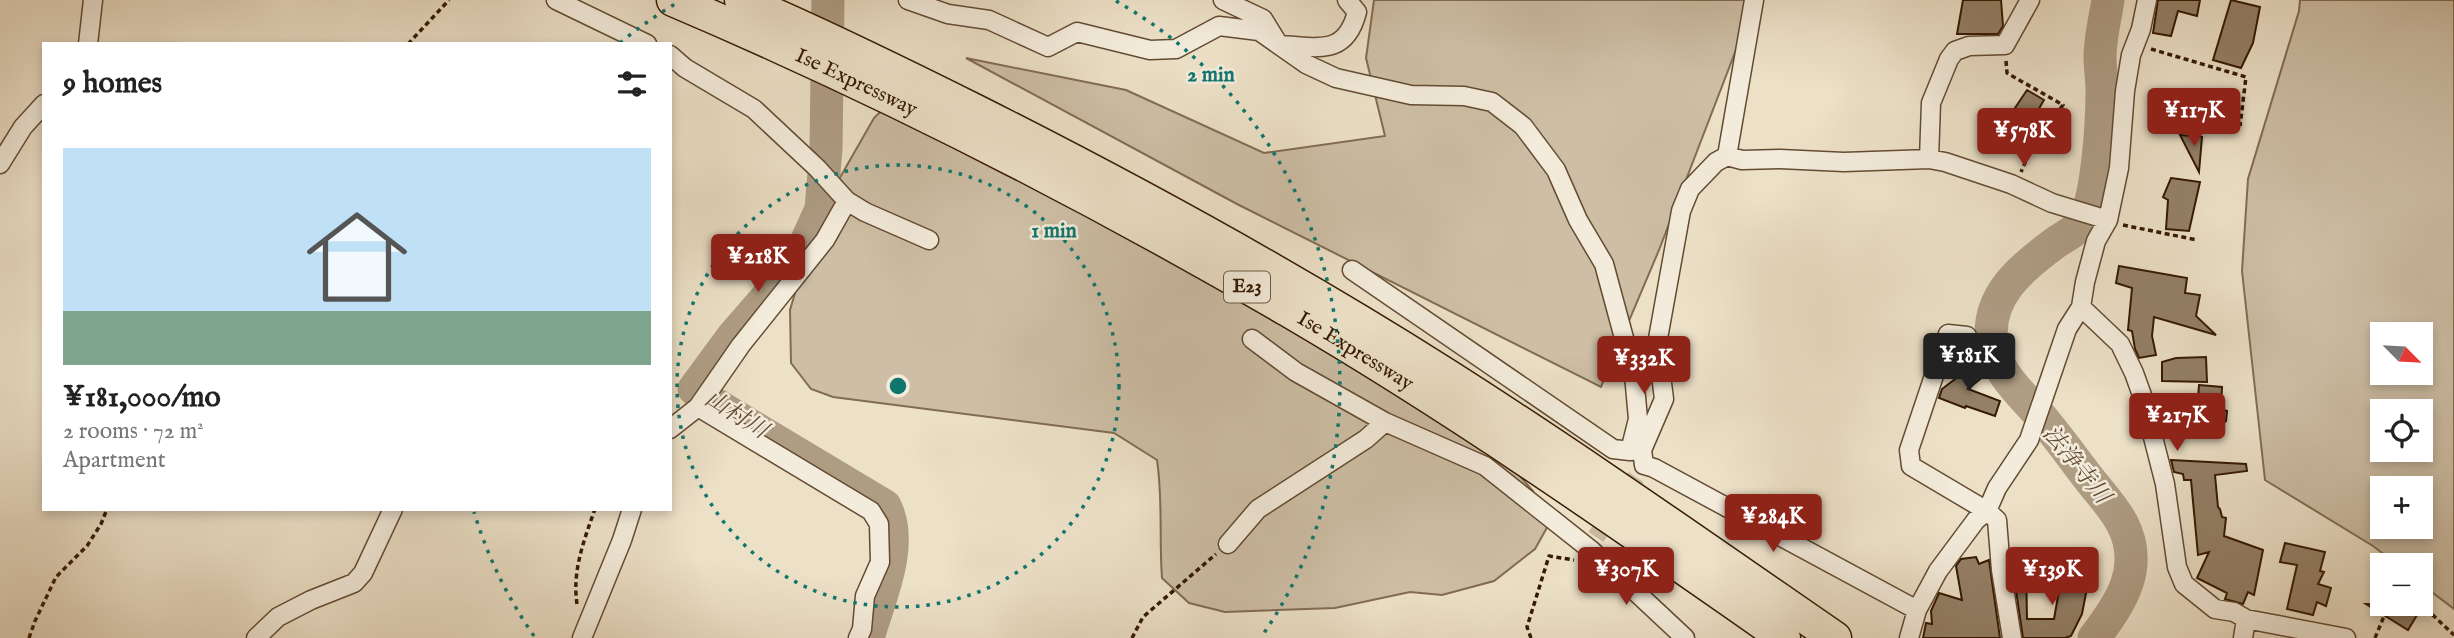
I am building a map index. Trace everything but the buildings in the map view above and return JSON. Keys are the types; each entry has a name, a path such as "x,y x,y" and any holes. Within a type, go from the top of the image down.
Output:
{"highway":[{"name":"Ise Expressway","path":"673,0 885,96 1035,171 1291,312 1554,478 1784,638"},
{"name":"Ise Expressway","path":"741,0 897,71 1061,153 1310,292 1569,454 1835,638"}],"street":[{"path":"88,42 93,0"},
{"path":"556,0 643,42"},
{"path":"908,0 948,14 989,20 1048,47 1077,32 1150,50 1176,49 1219,26 1259,31 1307,64 1336,78 1411,95 1464,96 1492,103 1523,127 1556,170 1578,220 1604,264 1634,375 1638,419 1636,451 1644,465 1666,474 1917,610"},
{"path":"1223,0 1263,19 1279,44"},
{"path":"1279,44 1329,48 1342,42 1353,29 1357,12 1347,0"},
{"path":"1727,156 1754,0"},
{"path":"1929,159 1931,103 1949,59 1955,51 1969,46 2005,45 2030,0"},
{"path":"1909,638 1917,610 1938,571 1976,520 1987,510 1997,488 2029,440 2067,329 2081,307 2096,241 2108,220 2119,168 2125,91 2147,0"},
{"path":"672,57 685,68 754,109 817,168 847,201 865,212 929,240"},
{"path":"0,164 23,127 42,106"},
{"path":"1636,451 1664,399 1657,344 1681,211 1690,189 1716,162 1727,156 1742,160 1844,162 1929,159 2016,186 2052,203 2108,220"},
{"path":"672,427 698,407 741,345 825,240 847,201"},
{"path":"1352,270 1613,449 1636,451"},
{"path":"2081,307 2120,344 2138,386 2165,484 2178,567 2184,584 2215,609 2234,612 2246,619 2346,638"},
{"path":"1967,336 1948,334 1909,450 1910,466 1987,510 1997,520 2001,570 2012,638"},
{"path":"1252,339 1296,372 1385,422 1485,466 1594,543 1685,638"},
{"path":"698,407 871,511 879,524 880,562 865,596 862,629 858,638"},
{"path":"1228,544 1258,509 1366,439 1385,422"},
{"path":"256,638 278,617 354,583 363,573 392,511"},
{"path":"584,634 631,511"},
{"path":"2242,638 2246,619"}],"path":[{"path":"410,42 449,0"},
{"path":"2005,45 2007,73 2063,104 2033,145 2016,186"},
{"path":"2135,46 2246,77 2239,125"},
{"path":"2108,220 2197,240"},
{"path":"29,638 56,577 87,546 106,511"},
{"path":"584,634 580,625 575,587 579,561 594,511"},
{"path":"1531,638 1527,627 1549,556 1582,561 1594,543"},
{"path":"1132,638 1143,617 1228,544"},
{"path":"2433,615 2454,635"},
{"path":"2375,638 2384,616"}],"shaded area":[{"path":"1374,0 1750,0 1754,3 1659,250 1601,387 1237,204 966,58 1126,90 1264,153 1385,136 1366,58"},
{"path":"2300,0 2454,0 2454,609 2433,593 2433,553 2382,553 2265,480 2242,271 2248,179 2299,11"},
{"path":"910,82 1497,450 1533,491 1549,524 1535,549 1494,581 1442,595 1410,592 1335,608 1225,612 1189,603 1162,578 1157,460 1114,433 833,397 811,389 791,363 790,310 807,253 838,181 874,118"}],"waterway":[{"name":"山村川","path":"828,0 826,149 821,209 787,274 733,336 694,389 885,506 890,521 891,555 868,638"},
{"name":"法浄寺川","path":"2094,638 2121,598 2127,584 2131,555 2129,539 2111,506 2003,371 1994,354 1991,327 1994,312 2008,285 2030,263 2078,227 2087,213 2100,140 2100,51 2108,0"}],"tunnel":[{"path":"1596,537 1644,465"}]}
